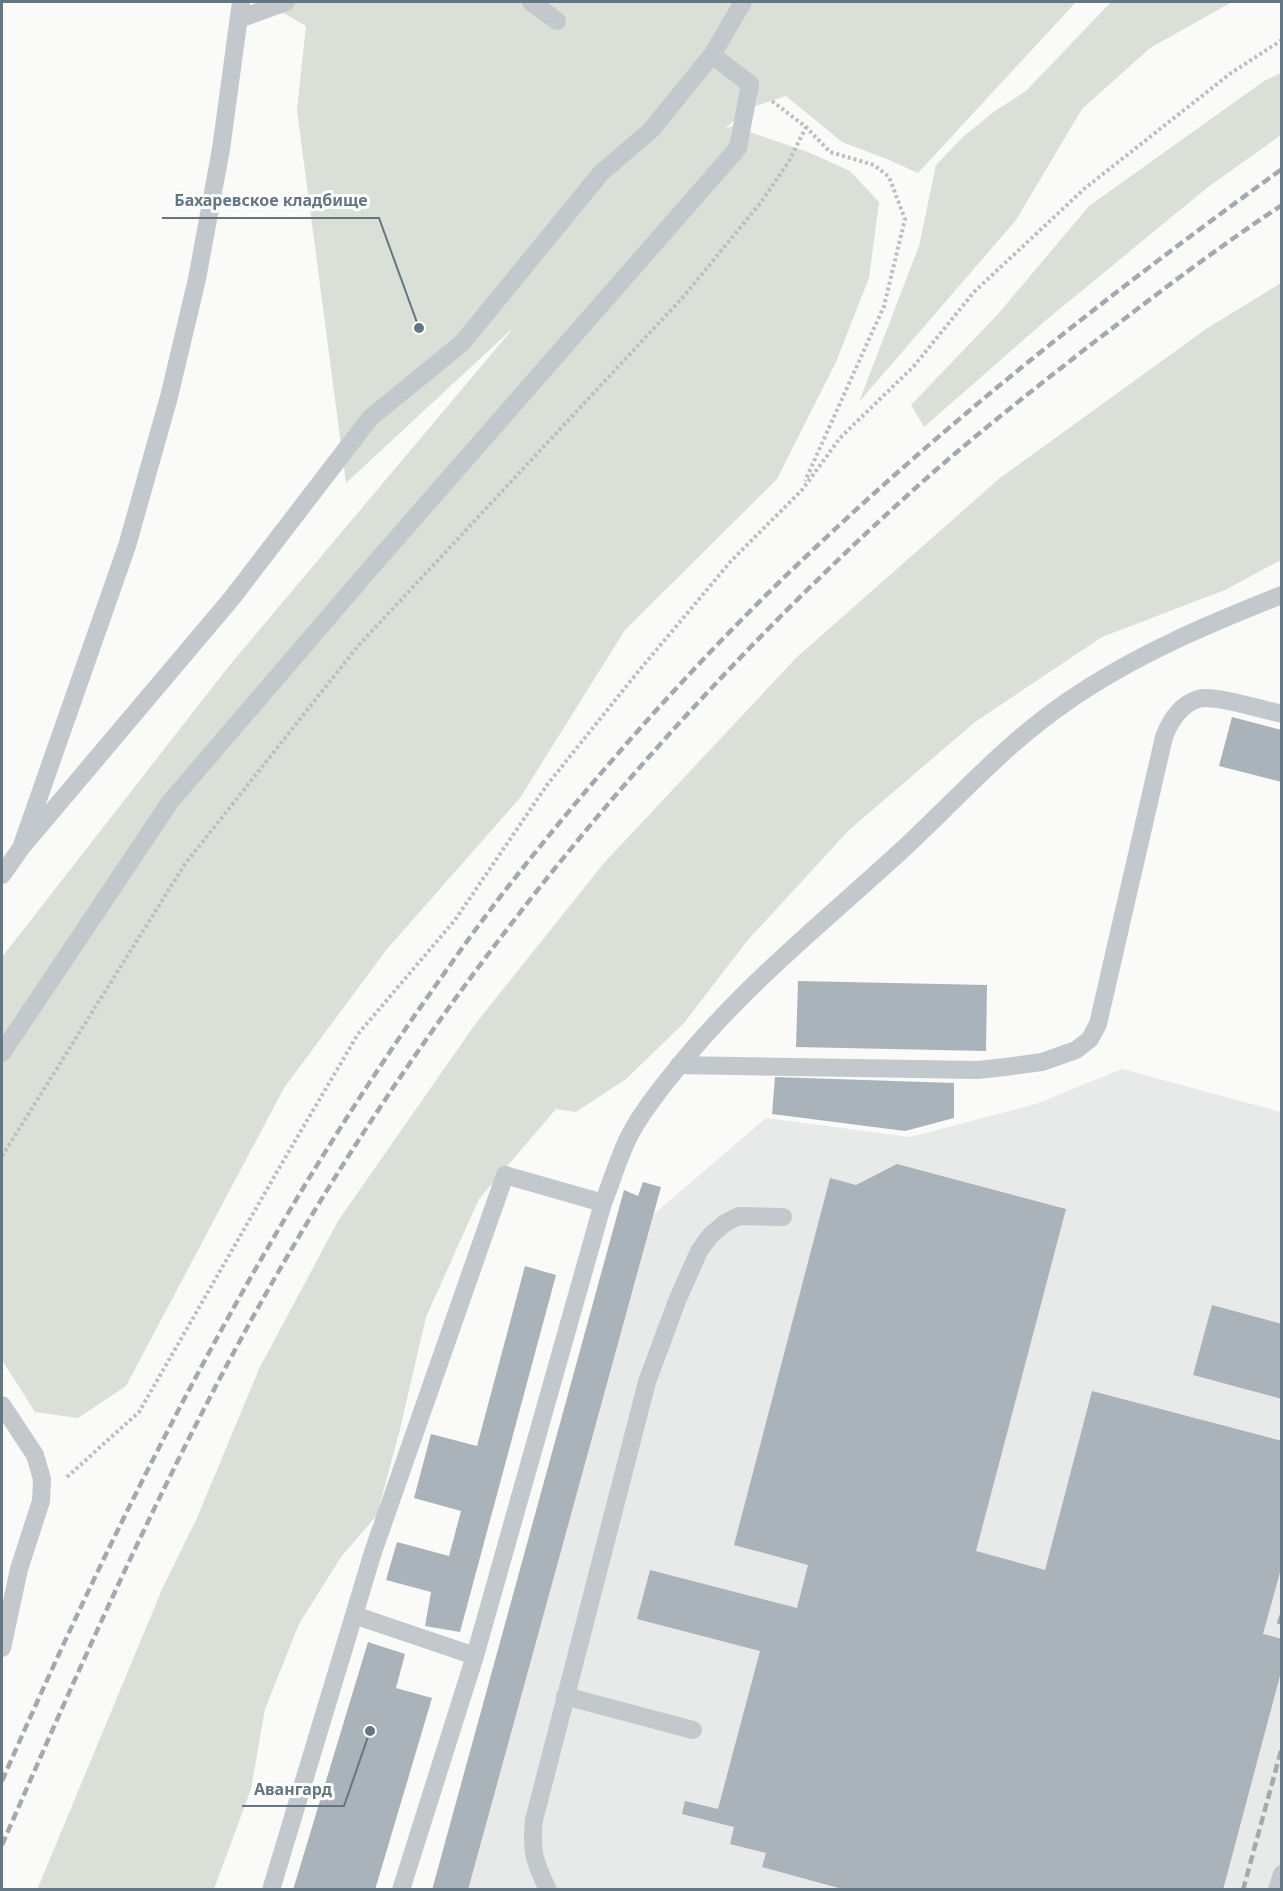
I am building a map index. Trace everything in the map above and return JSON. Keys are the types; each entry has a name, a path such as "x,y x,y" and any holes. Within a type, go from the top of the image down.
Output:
{"lane":[{"path":"21,848 127,546 169,398 197,279 222,149 240,10 286,2"},
{"path":"531,2 557,21"},
{"path":"2,875 21,848 232,598 370,418 462,343 601,173 651,130 712,55 743,2"},
{"path":"2,1053 170,802 375,562 738,148 750,84 712,55"},
{"path":"401,1890 475,1656 603,1203 632,1131 656,1093 710,1028 743,994 902,850 1021,737 1068,700 1116,672 1205,627 1281,596"},
{"path":"679,1065 978,1070 1042,1062 1076,1050 1090,1039 1098,1024 1164,737 1170,722 1182,708 1199,698 1224,700 1281,714"},
{"path":"271,1890 376,1541 505,1175 603,1203"},
{"path":"548,1890 536,1865 531,1845 534,1820 647,1382 677,1300 699,1251 710,1236 725,1223 739,1216 783,1217"},
{"path":"2,1405 35,1455 42,1479 40,1501 19,1569 2,1648"},
{"path":"354,1615 475,1656"},
{"path":"566,1696 693,1730"},
{"path":"1277,1890 1281,1874"}],"path":[{"path":"40,1501 139,1412 358,1034 455,920 547,785 731,561 801,490 840,438 914,366 974,292 1084,189 1231,72 1281,40"},
{"path":"750,84 806,127 830,152 874,165 890,177 905,219 884,306 801,490"},
{"path":"2,1156 185,864 358,646 684,296 762,201 789,161 806,127"}],"shaded area":[{"path":"266,2 1076,2 918,173 842,142 786,96 746,109 725,129 732,126 808,152 850,171 879,202 869,278 836,362 777,479 625,630 520,798 387,949 284,1088 126,1386 78,1418 35,1412 2,1360 2,957 229,666 515,326 346,483 297,110 306,26"},
{"path":"1111,2 1232,2 1150,48 1082,109 1016,220 859,402 919,246 936,165 964,136 995,111 1026,91"},
{"path":"1281,73 1281,135 1208,187 1045,321 924,427 911,405 998,314 1089,206 1264,81"},
{"path":"1281,283 1281,560 1225,590 1102,637 975,722 849,830 747,941 684,1023 626,1079 576,1112 556,1109 479,1199 426,1317 377,1515 341,1557 299,1624 265,1709 251,1789 214,1889 37,1890 163,1587 197,1518 259,1369 338,1221 476,1023 604,863 797,657 1000,478 1206,329"},
{"path":"1122,1069 1281,1112 1281,1889 468,1890 654,1214 766,1118 910,1137 1036,1104"}],"building":[{"path":"1232,717 1282,730 1282,782 1219,766"},
{"path":"798,981 987,985 986,1051 796,1047"},
{"path":"775,1077 954,1083 954,1118 905,1131 772,1114"},
{"path":"897,1164 1066,1209 976,1551 1045,1570 1092,1391 1282,1441 1282,1565 1263,1634 1282,1639 1282,1668 1223,1890 846,1890 762,1867 766,1853 730,1844 734,1827 682,1814 685,1801 718,1809 760,1651 637,1619 650,1570 797,1608 808,1565 734,1545 830,1178 856,1185"},
{"path":"643,1182 661,1187 468,1890 432,1890 624,1190 638,1196"},
{"path":"525,1266 556,1275 460,1632 425,1626 431,1592 386,1580 397,1542 449,1556 461,1511 414,1498 431,1434 477,1446"},
{"path":"1212,1305 1282,1324 1282,1399 1193,1375"},
{"path":"368,1642 405,1654 396,1688 432,1698 375,1890 293,1890"}],"railway":[{"path":"2,1781 140,1485 242,1292 354,1106 426,999 507,888 617,754 695,668 817,546 985,397 1161,258 1282,169"},
{"path":"2,1845 64,1704 161,1495 268,1290 335,1178 406,1069 481,963 561,860 645,761 733,665 825,573 920,484 983,430 1093,343 1162,290 1282,205"},
{"path":"1279,1624 1282,1614"},
{"path":"1243,1890 1282,1747"}],"place":[{"name":"Бахаревское кладбище","path":"419,328"},
{"name":"Авангард","path":"370,1731"}]}
